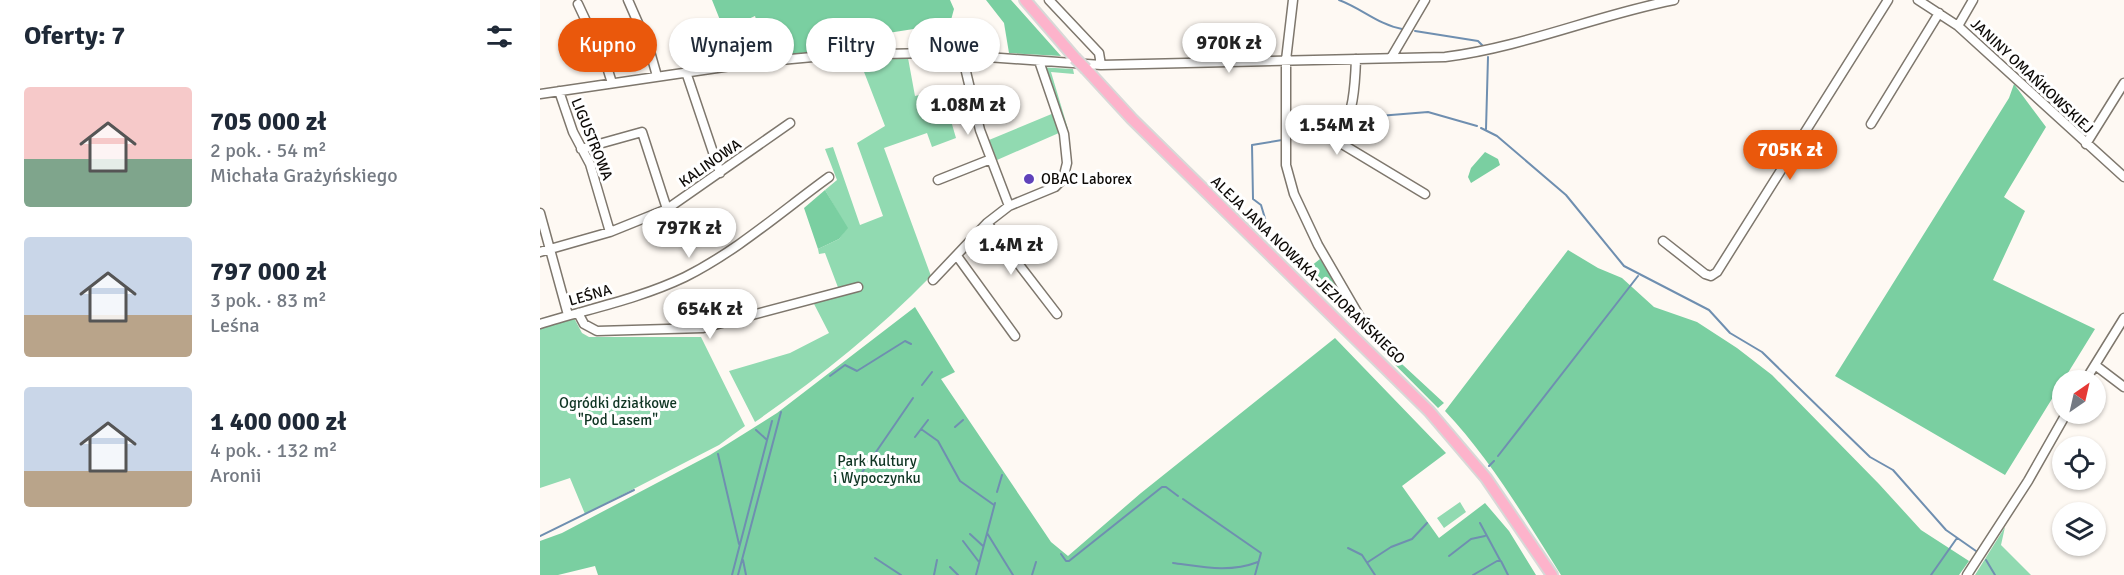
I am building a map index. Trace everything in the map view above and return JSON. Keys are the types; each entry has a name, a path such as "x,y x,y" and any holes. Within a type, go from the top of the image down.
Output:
{"main road":[{"name":"ALEJA JANA NOWAKA-JEZIORAŃSKIEGO","path":"1025,0 1132,119 1429,411 1486,478 1552,575"}],"street":[{"path":"628,0 657,76"},
{"path":"1049,0 1099,53 1101,65"},
{"path":"1293,0 1286,60 1286,165 1289,181 1318,245 1361,319"},
{"path":"1391,58 1425,0"},
{"path":"1000,58 1101,65 1445,57 1482,53 1648,3 1674,0"},
{"path":"1663,241 1705,274 1712,276 1717,272 1888,0"},
{"name":"JANINY OMAŃKOWSKIEJ","path":"1918,0 1958,26 2124,177"},
{"path":"1958,26 1973,0"},
{"path":"578,4 606,63 612,83"},
{"path":"1871,124 1939,13"},
{"path":"794,60 835,55 908,52"},
{"path":"1356,59 1353,101 1350,116 1340,140 1342,144 1425,194"},
{"path":"933,280 987,223 1009,206 1055,187 1063,179 1067,163 1065,140 1039,61"},
{"path":"540,94 686,72 720,173"},
{"path":"966,72 980,130 1009,206"},
{"path":"2086,144 2124,83"},
{"name":"LIGUSTROWA","path":"559,91 581,149 590,164 610,232"},
{"name":"KALINOWA","path":"540,252 610,232 667,209 790,123"},
{"path":"581,149 642,132 667,209"},
{"path":"938,180 992,159"},
{"name":"LEŚNA","path":"540,324 646,293 685,276 727,252 829,177"},
{"path":"540,213 573,314 584,324 597,331 703,328 858,287"},
{"path":"987,223 1057,314"},
{"path":"957,256 1014,336"},
{"path":"2092,370 2124,318"},
{"path":"2095,365 2124,387"},
{"path":"1966,575 2024,488 2060,424"}],"green space":[{"path":"712,0 950,0 954,9 952,18 908,18 908,30 896,32 896,18 806,18 806,54 794,55 794,18 756,18 755,16 719,18"},
{"path":"986,0 1011,0 1061,56 1009,53 1004,23"},
{"path":"896,58 908,58 908,72 911,72 915,96 942,90 956,138 932,147 927,133 884,148 931,276 911,297 846,354 755,422 729,371 790,353 829,333 813,302 839,290 825,253 819,254 818,249 839,239 847,228 825,190 837,180 825,149 833,147 860,225 883,216 857,143 885,126 864,72 896,72"},
{"path":"1037,67 1073,69 1074,74 1051,72 1068,129 997,160 989,140 1054,113"},
{"path":"2014,84 2046,127 2004,197 2025,211 1993,280 2095,329 2070,370 2052,370 2052,399 2005,475 1835,376 2009,98"},
{"path":"1485,152 1498,159 1500,165 1471,183 1468,177 1471,168"},
{"path":"825,190 848,228 839,239 818,249 804,208"},
{"path":"1568,250 1598,268 1622,278 1654,307 1697,322 1737,348 1772,375 1921,530 1969,561 1959,575 1561,575 1492,469 1445,411"},
{"path":"1320,259 1363,328 1444,403 1438,408 1325,294 1306,270"},
{"name":"Park Kultury i Wypoczynku","path":"915,307 955,372 941,379 1051,542 1068,556 1141,493 1335,338 1446,453 1402,486 1439,538 1485,503 1509,531 1536,575 598,575 595,566 558,575 540,575 540,541 562,533 710,455 777,413"},
{"name":"Ogródki działkowe \"Pod Lasem\"","path":"574,318 582,333 589,337 701,337 745,426 719,445 585,514 570,478 540,488 540,328"},
{"path":"1460,502 1466,512 1444,528 1437,518"},
{"path":"2005,527 2001,545 2031,575 1975,575"}],"waterway":[{"path":"1339,0 1386,24 1402,29"},
{"path":"1415,31 1478,41 1484,47"},
{"path":"1486,129 1488,57"},
{"path":"1354,118 1428,112 1477,126"},
{"path":"1292,136 1298,133 1310,135 1316,127 1325,122 1345,117"},
{"path":"1481,128 1497,136 1566,195 1624,266 1709,310 1730,333 1762,352 1870,457 1893,470 1946,530 1976,551"},
{"path":"1270,235 1261,205 1253,199 1252,145 1282,140"},
{"path":"1498,456 1638,276"},
{"path":"830,376 845,365 857,371 905,341 911,344"},
{"path":"922,385 932,372"},
{"path":"852,487 913,398"},
{"path":"738,575 781,412"},
{"path":"915,437 928,420"},
{"path":"955,427 963,420"},
{"path":"732,575 772,421"},
{"path":"921,429 938,441 960,481 994,505"},
{"path":"756,430 767,440"},
{"path":"718,454 739,544"},
{"path":"1489,466 1494,461"},
{"path":"997,492 1002,475"},
{"path":"1061,554 1066,561 1069,561 1162,487 1166,487 1178,496"},
{"path":"540,536 634,490"},
{"path":"1183,499 1261,553 1255,575"},
{"path":"976,575 995,503"},
{"path":"1368,562 1391,547 1412,539 1427,523"},
{"path":"1480,523 1500,560"},
{"path":"987,533 1013,575"},
{"path":"970,534 983,546"},
{"path":"1449,556 1471,539 1485,536"},
{"path":"1931,575 1957,538"},
{"path":"963,541 979,562"},
{"path":"1348,548 1362,555 1375,575"},
{"path":"875,558 901,575"},
{"path":"743,560 746,575"},
{"path":"934,575 937,560"},
{"path":"1986,560 1995,575"},
{"path":"1473,575 1497,561 1501,561 1508,575"},
{"path":"1032,575 1036,562"},
{"path":"1173,563 1226,568 1258,562"},
{"path":"950,567 958,575"}],"place":[{"name":"OBAC Laborex","path":"1029,179"}]}
